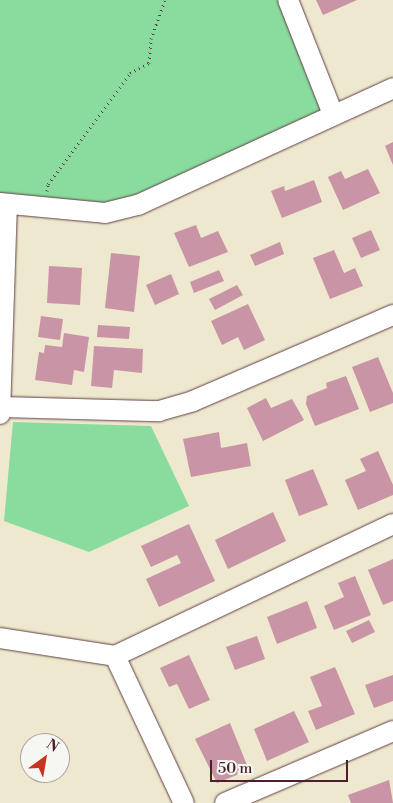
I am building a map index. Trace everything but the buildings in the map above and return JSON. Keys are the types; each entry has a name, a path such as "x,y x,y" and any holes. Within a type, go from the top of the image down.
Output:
{"street":[{"path":"288,0 333,114"},
{"path":"393,88 138,205 105,213 4,204 0,411 158,411 193,401 393,315"},
{"path":"0,638 115,656 393,524"},
{"path":"115,656 184,803"},
{"path":"225,803 393,731"}],"path":[{"path":"46,208 48,184 130,73 149,63 151,38 166,0"}],"green space":[{"path":"0,0 279,0 329,112 105,209 0,199"},
{"path":"13,422 151,426 189,506 89,552 4,521"}]}
